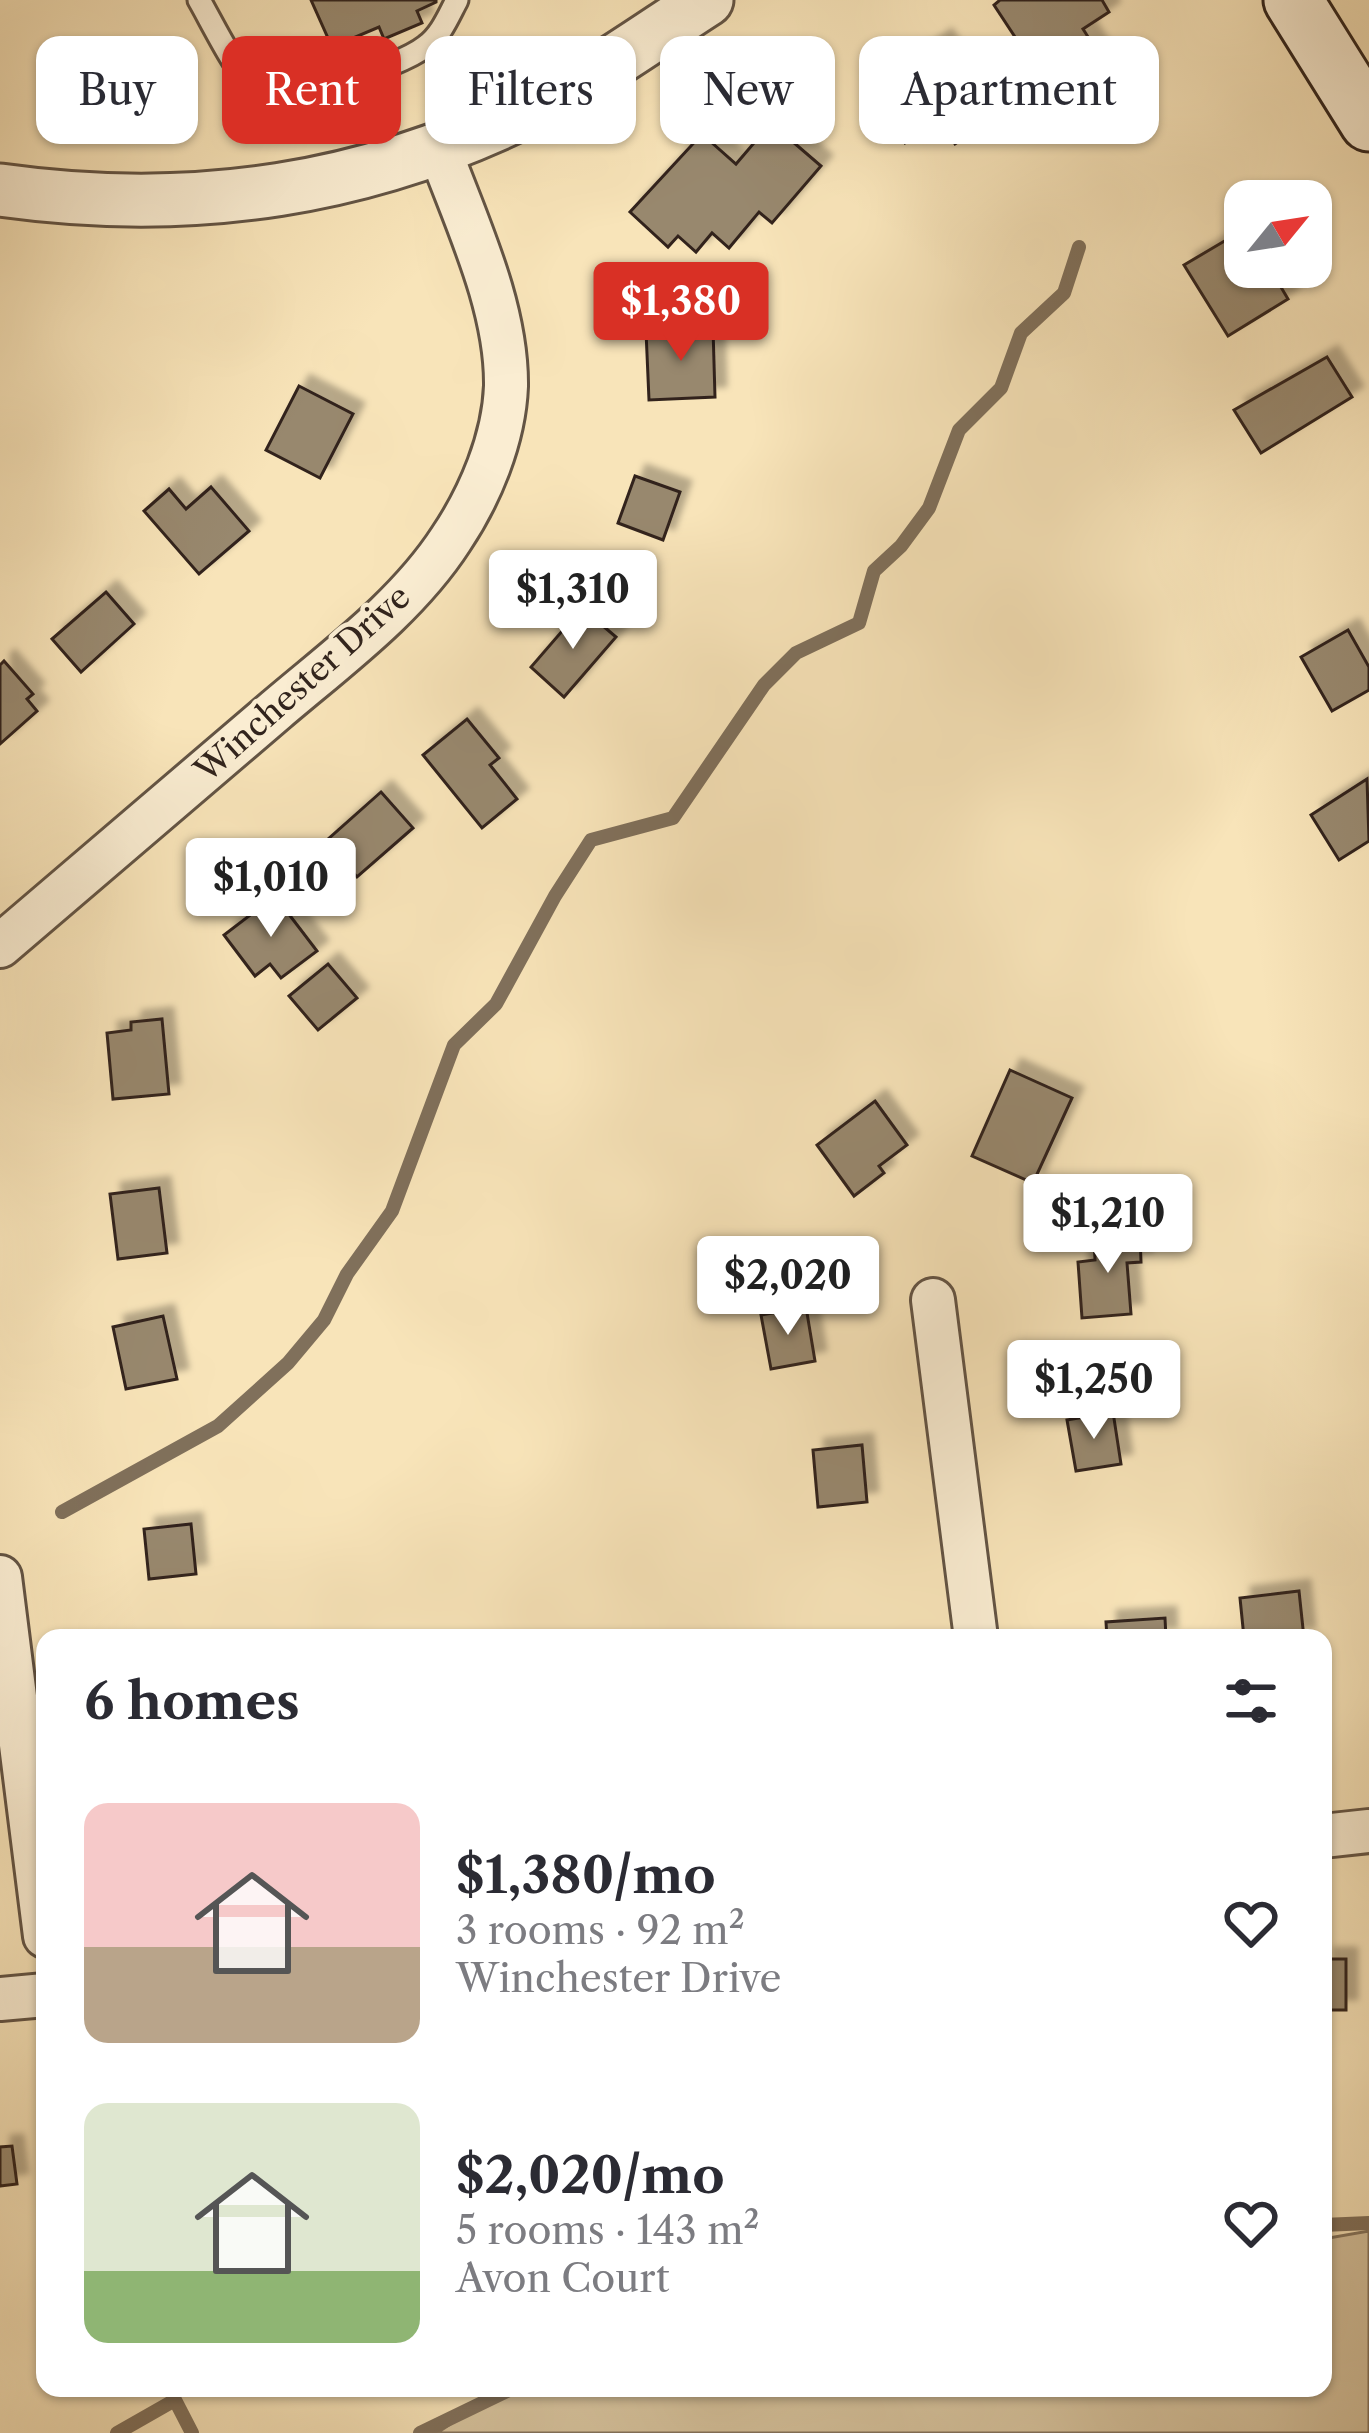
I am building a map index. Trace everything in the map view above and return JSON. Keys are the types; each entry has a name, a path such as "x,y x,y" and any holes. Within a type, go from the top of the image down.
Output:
{"main road":[{"path":"1293,0 1369,122"}],"street":[{"path":"0,190 52,197 198,200 273,193 440,151 550,100 707,0"},
{"name":"Winchester Drive","path":"0,946 372,628 433,563 466,515 502,420 504,356 482,267 440,151"},
{"path":"933,1300 975,1629"},
{"path":"0,1577 36,1864"},
{"path":"1332,1835 1369,1831"},
{"path":"0,1999 36,1996"}],"lane":[{"path":"199,0 246,80 268,89 331,85 421,51 437,37 457,0"}],"shaded area":[{"path":"1369,2231 1369,2433 437,2433 491,2397 1332,2397 1332,2237"}],"building":[{"path":"311,0 436,0 417,11 422,23 391,36 383,36 379,27 358,36 327,36"},
{"path":"1000,0 1102,0 1109,12 1083,29 1087,36 1014,36 994,5"},
{"path":"693,144 713,144 736,164 753,144 795,144 821,166 772,223 759,212 729,248 712,233 696,252 678,236 668,247 630,212"},
{"path":"1224,241 1224,288 1281,288 1288,299 1228,336 1184,265"},
{"path":"713,328 715,397 649,400 646,331"},
{"path":"1327,357 1352,397 1261,453 1234,410"},
{"path":"299,386 353,414 320,478 266,450"},
{"path":"635,476 680,492 663,540 618,523"},
{"path":"211,487 249,531 199,574 144,511 169,489 186,509"},
{"path":"106,592 134,624 81,672 52,639"},
{"path":"582,608 616,637 564,697 531,667"},
{"path":"1348,630 1369,667 1369,690 1332,711 1301,657"},
{"path":"4,661 33,694 27,699 37,711 0,744 0,665"},
{"path":"467,719 499,758 490,765 517,799 482,828 423,755"},
{"path":"1367,779 1369,841 1339,860 1311,815"},
{"path":"381,792 413,828 357,877 326,841"},
{"path":"275,896 317,951 281,978 270,964 255,976 224,935"},
{"path":"328,964 357,998 318,1030 289,996"},
{"path":"162,1019 169,1094 113,1099 107,1033 131,1030 131,1022"},
{"path":"1010,1070 1072,1098 1033,1183 972,1156"},
{"path":"875,1101 907,1145 879,1166 884,1173 854,1196 817,1145"},
{"path":"159,1188 167,1253 118,1259 110,1194"},
{"path":"1140,1234 1141,1262 1127,1263 1131,1314 1082,1318 1078,1262 1095,1260 1094,1237"},
{"path":"806,1307 815,1361 771,1369 761,1315"},
{"path":"163,1316 177,1379 126,1389 113,1327"},
{"path":"1113,1412 1121,1464 1076,1471 1067,1420"},
{"path":"862,1445 867,1502 818,1507 813,1450"},
{"path":"191,1524 196,1574 149,1579 144,1529"},
{"path":"1299,1591 1303,1629 1243,1629 1240,1598"},
{"path":"1165,1618 1166,1629 1106,1629 1106,1622"},
{"path":"1332,1959 1346,1959 1346,2010 1332,2010"},
{"path":"12,2146 17,2184 0,2186 0,2147"}],"waterway":[{"path":"62,1512 218,1426 288,1363 324,1320 347,1274 392,1211 454,1045 496,1004 591,840 673,818 764,685 796,653 859,623 874,571 901,546 929,508 959,430 1001,388 1021,333 1064,293 1079,247"},
{"path":"1332,2225 1369,2223"},
{"path":"420,2433 494,2397"},
{"path":"117,2433 175,2400 192,2433"}]}
